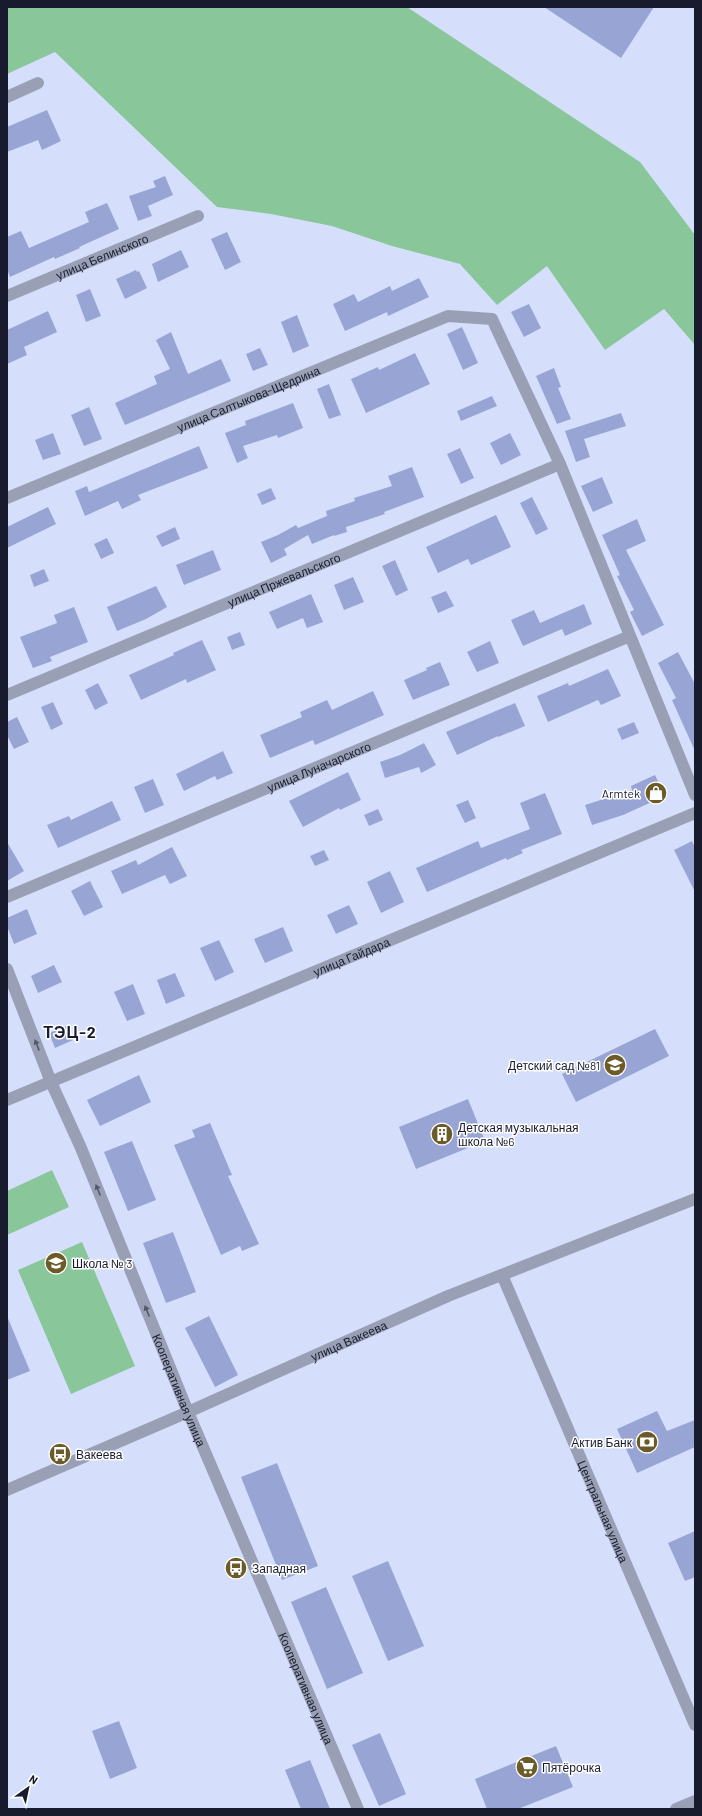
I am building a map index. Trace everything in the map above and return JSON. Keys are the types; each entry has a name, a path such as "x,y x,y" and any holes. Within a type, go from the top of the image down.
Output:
{"street":[{"path":"7,98 38,84"},
{"name":"улица Белинского","path":"7,296 198,216"},
{"name":"улица Салтыкова-Щедрина","path":"7,498 448,316 492,319 560,464"},
{"path":"560,464 695,795"},
{"name":"улица Пржевальского","path":"7,695 560,464"},
{"name":"улица Луначарского","path":"7,897 630,636"},
{"name":"улица Гайдара","path":"7,1100 695,813"},
{"name":"Кооперативная улица","path":"7,968 50,1082 81,1148 188,1412 358,1809"},
{"name":"улица Вакеева","path":"7,1490 188,1412 448,1296 695,1199"},
{"name":"Центральная улица","path":"502,1275 695,1725"},
{"path":"676,1809 695,1801"}],"green space":[{"path":"7,7 407,7 640,162 695,235 695,345 664,309 605,350 547,266 497,305 460,264 392,246 332,226 271,214 217,207 55,52 7,74"},
{"path":"52,1170 69,1207 7,1235 7,1191"},
{"path":"82,1242 135,1366 71,1394 18,1270"}],"building":[{"path":"544,7 654,7 621,58"},
{"path":"47,110 61,141 42,150 38,140 7,152 7,127"},
{"path":"165,176 173,195 148,206 152,216 138,221 129,196 156,187 153,181"},
{"path":"107,203 119,229 79,247 80,248 55,259 54,257 10,277 7,269 7,237 21,231 29,248 89,222 85,212"},
{"path":"227,232 241,262 225,270 211,239"},
{"path":"181,250 189,267 158,282 152,264"},
{"path":"136,270 137,272 139,271 147,288 125,299 116,279"},
{"path":"419,278 429,297 388,316 387,312 345,331 333,304 354,294 358,302 390,286 392,291"},
{"path":"90,289 101,316 86,322 76,295"},
{"path":"529,304 541,328 524,337 511,312"},
{"path":"48,311 57,332 24,347 27,355 7,364 7,330"},
{"path":"297,315 309,346 293,353 281,322"},
{"path":"462,327 478,363 463,370 447,334"},
{"path":"171,332 188,374 221,359 231,381 125,425 115,403 157,384 154,376 170,369 156,340"},
{"path":"260,348 268,365 253,371 246,354"},
{"path":"415,353 430,384 366,413 351,379 378,367 379,370"},
{"path":"554,368 561,387 558,388 571,419 557,424 536,376"},
{"path":"329,384 341,415 329,419 317,389"},
{"path":"492,396 497,406 461,421 457,411"},
{"path":"293,403 303,428 278,438 277,435 243,446 248,458 237,463 225,433 246,425 245,421"},
{"path":"89,407 102,439 84,446 71,415"},
{"path":"621,413 626,426 584,439 590,457 576,462 565,431"},
{"path":"53,433 61,454 43,460 35,440"},
{"path":"510,433 521,455 501,465 490,443"},
{"path":"199,446 208,468 138,495 141,500 122,509 118,501 85,516 75,491 87,486 89,492"},
{"path":"460,448 474,478 461,484 447,454"},
{"path":"412,467 424,497 384,512 385,514 346,527 347,532 334,535 312,544 308,535 284,549 287,555 271,563 261,542 296,525 298,528 327,516 326,511 355,501 354,498 392,486 388,476"},
{"path":"602,477 613,503 593,512 581,486"},
{"path":"271,488 276,499 262,505 257,494"},
{"path":"532,497 548,529 536,535 520,503"},
{"path":"48,507 56,524 7,548 7,527"},
{"path":"496,515 511,547 471,565 468,559 438,573 426,547"},
{"path":"637,519 646,541 626,550 664,625 642,636 630,612 634,610 617,576 620,575 602,535"},
{"path":"175,527 180,539 162,547 156,536"},
{"path":"107,538 114,553 101,559 94,544"},
{"path":"213,550 221,570 184,585 176,565"},
{"path":"395,560 408,590 396,596 382,566"},
{"path":"44,569 49,581 34,587 30,575"},
{"path":"353,577 364,602 344,610 334,585"},
{"path":"156,586 167,607 146,619 117,631 107,607"},
{"path":"446,591 454,606 438,613 431,597"},
{"path":"311,594 323,622 307,628 303,618 277,629 269,612"},
{"path":"584,604 592,624 565,636 562,629 523,646 511,620 534,610 540,623"},
{"path":"74,607 88,642 50,657 52,661 33,668 20,637 57,623 54,615"},
{"path":"240,632 245,645 232,650 227,637"},
{"path":"202,640 216,670 187,683 186,679 141,700 129,675 174,655 173,653"},
{"path":"490,641 499,663 477,672 467,652"},
{"path":"678,652 695,684 695,751 672,700 676,698 658,663"},
{"path":"440,662 450,685 413,700 404,680 427,670 426,668"},
{"path":"608,669 621,696 601,705 598,700 548,722 537,696 568,683 569,686"},
{"path":"98,683 108,703 95,710 85,690"},
{"path":"373,691 384,715 315,745 313,740 270,758 260,735 302,717 300,712 327,700 332,710"},
{"path":"53,702 63,724 51,730 41,707"},
{"path":"515,703 525,726 498,736 457,755 446,732"},
{"path":"17,717 29,742 14,749 7,735 7,722"},
{"path":"634,722 639,733 622,740 617,729"},
{"path":"424,743 436,765 421,773 419,767 385,778 380,762 400,755"},
{"path":"223,751 233,773 217,780 215,776 184,791 176,774"},
{"path":"348,772 361,800 340,810 339,808 303,827 289,801"},
{"path":"655,775 665,796 623,815 592,825 585,805 632,790 631,786"},
{"path":"153,779 164,805 145,813 134,787"},
{"path":"545,793 562,834 521,850 523,853 507,860 506,858 427,892 416,868 478,841 481,848 530,829 520,803"},
{"path":"468,800 476,818 465,823 456,805"},
{"path":"112,801 121,820 58,848 47,825 69,816 71,820"},
{"path":"378,809 383,820 369,826 364,815"},
{"path":"692,841 695,848 695,892 674,850"},
{"path":"7,842 24,871 7,881"},
{"path":"172,847 187,876 170,884 165,875 122,894 111,871 136,860 138,865"},
{"path":"324,850 329,860 315,866 310,856"},
{"path":"390,871 404,902 381,913 367,882"},
{"path":"90,881 103,907 84,916 71,891"},
{"path":"349,905 358,924 336,934 327,915"},
{"path":"27,909 37,934 14,944 7,926 7,918"},
{"path":"283,927 293,951 265,963 254,939"},
{"path":"219,940 234,972 215,981 200,948"},
{"path":"54,965 62,982 38,993 31,976"},
{"path":"175,973 185,996 166,1004 157,980"},
{"path":"133,984 145,1014 127,1021 114,992"},
{"path":"67,1026 73,1040 55,1048 49,1033"},
{"name":"Детский сад №81","path":"655,1029 669,1056 576,1102 562,1074"},
{"path":"139,1075 151,1102 100,1126 87,1100"},
{"name":"Детская музыкальная школа №6","path":"468,1099 485,1141 416,1169 399,1127"},
{"path":"210,1123 232,1175 228,1176 259,1244 242,1251 240,1246 221,1255 174,1145 195,1137 192,1130"},
{"path":"132,1141 156,1200 128,1211 104,1152"},
{"path":"173,1232 196,1292 166,1303 143,1243"},
{"path":"7,1316 30,1371 7,1380"},
{"path":"209,1316 238,1375 215,1387 185,1328"},
{"name":"Актив Банк","path":"657,1411 667,1431 695,1420 695,1447 637,1473 617,1429"},
{"path":"277,1463 318,1566 282,1580 241,1477"},
{"path":"695,1531 695,1577 685,1581 668,1543"},
{"path":"388,1561 424,1646 388,1661 352,1576"},
{"path":"326,1587 363,1673 327,1689 291,1602"},
{"path":"119,1721 137,1768 110,1779 92,1731"},
{"path":"380,1733 406,1794 379,1806 352,1745"},
{"path":"556,1746 573,1787 518,1809 487,1809 475,1779"},
{"path":"310,1760 330,1809 301,1809 285,1770"}],"place":[{"name":"Armtek","path":"656,793"},
{"name":"Детский сад №81","path":"615,1065"},
{"name":"Детская музыкальная школа №6","path":"442,1134"},
{"name":"Школа № 3","path":"56,1263"},
{"name":"Актив Банк","path":"647,1442"},
{"name":"Вакеева","path":"60,1454"},
{"name":"Западная","path":"236,1568"},
{"name":"Пятёрочка","path":"527,1767"}],"district":[{"name":"ТЭЦ-2","path":"70,1031"}]}
